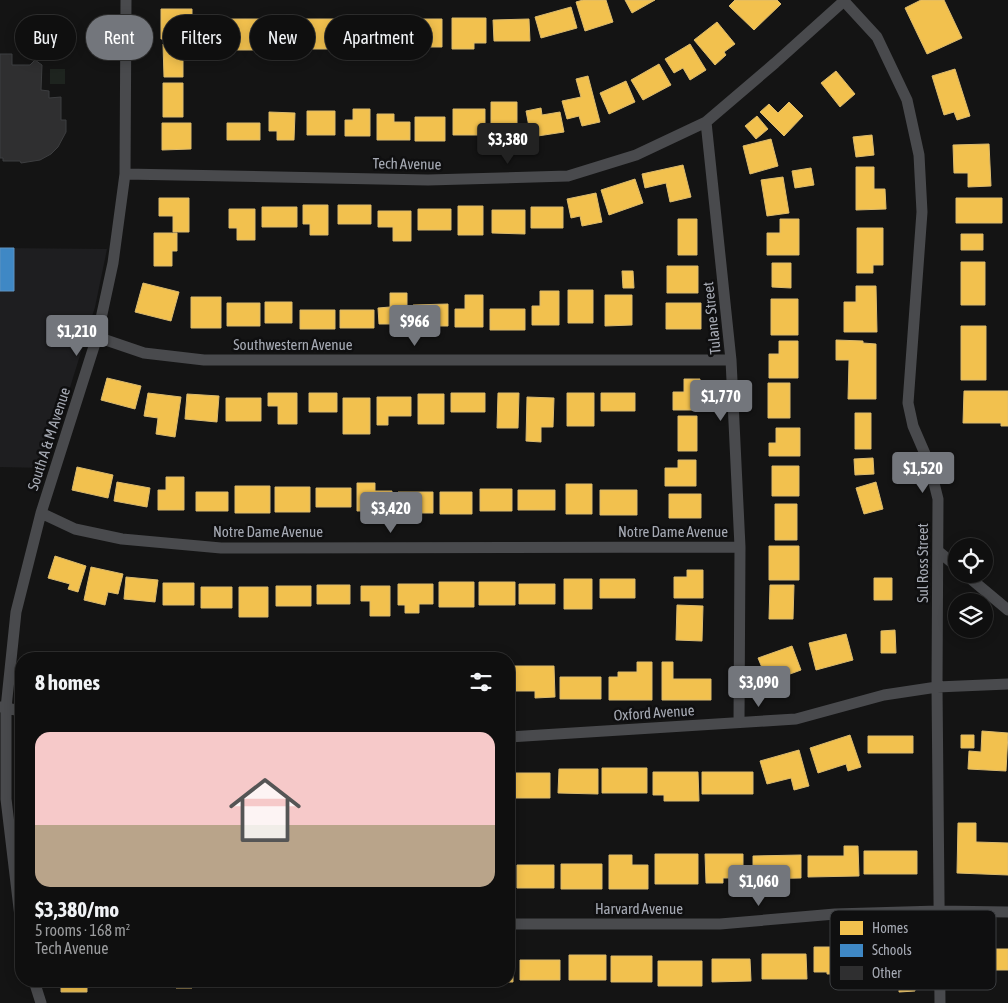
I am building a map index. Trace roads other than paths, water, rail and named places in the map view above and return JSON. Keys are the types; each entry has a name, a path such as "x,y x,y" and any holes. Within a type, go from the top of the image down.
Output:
{"street":[{"name":"South A & M Avenue","path":"15,875 6,799 3,708 16,612 41,513 97,337 114,263 125,174 126,0"},
{"name":"Tech Avenue","path":"125,174 428,180 568,176 636,155 706,122 775,63 843,0"},
{"name":"Sul Ross Street","path":"843,0 877,37 907,100 919,155 922,212 908,403 913,426 929,463 938,499 938,910"},
{"name":"Tulane Street","path":"706,122 731,360 740,546 739,722"},
{"name":"Southwestern Avenue","path":"97,337 144,352 204,360 731,360"},
{"name":"Notre Dame Avenue","path":"41,513 75,528 122,539 221,548 740,546"},
{"path":"938,551 948,559"},
{"path":"976,583 1008,610"},
{"name":"Oxford Avenue","path":"515,737 796,719 884,695 937,687 1008,684"},
{"name":"Harvard Avenue","path":"515,924 720,924 830,914"},
{"path":"36,987 41,1003"},
{"name":"Sul Ross Street","path":"940,990 940,1003"}]}
